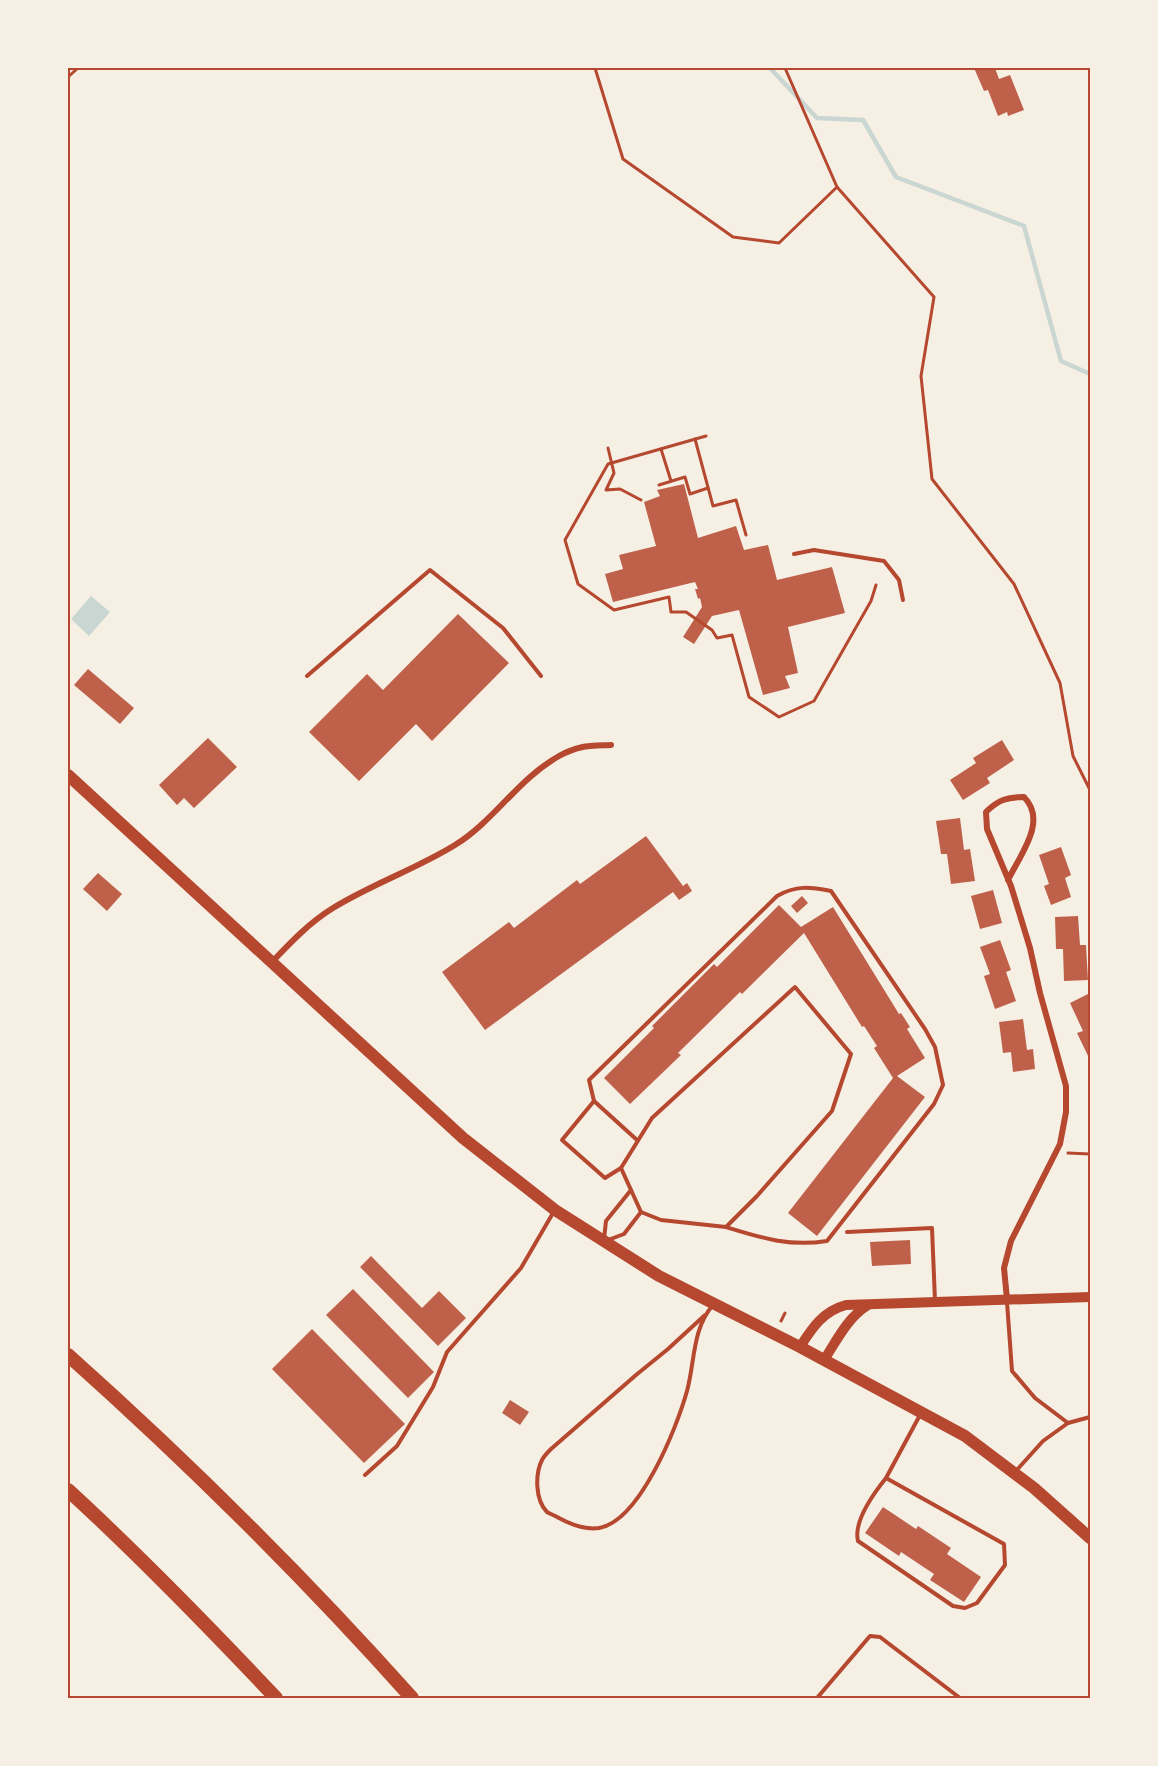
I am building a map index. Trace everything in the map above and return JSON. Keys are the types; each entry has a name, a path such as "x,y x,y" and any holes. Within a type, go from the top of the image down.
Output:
{"highway":[{"path":"68,1354 148,1426 249,1524 412,1698"},
{"path":"68,1490 164,1583 276,1698"}],"main road":[{"path":"68,775 463,1138 555,1210 659,1276 800,1347 965,1436 1014,1472 1090,1538"},
{"path":"800,1347 813,1326 835,1308 871,1303 1090,1297"},
{"path":"824,1360 856,1313 871,1303"}],"street":[{"path":"271,963 303,930 333,908 455,845 476,830 535,773 557,757 579,746 611,745"},
{"path":"1007,1299 1004,1268 1011,1241 1060,1144 1066,1112 1065,1086 1030,948 1008,880 987,829 986,813 994,803 1009,797 1024,797 1031,805 1035,819 1029,839 1008,880"}],"lane":[{"path":"794,554 814,550 884,561 899,580 903,600"},
{"path":"308,676 430,570 503,628 541,676"},
{"path":"621,1168 641,1212 661,1220 726,1227 778,1243 807,1244 827,1240 934,1104 943,1085 935,1047 831,891 813,888 790,889 777,896 589,1080 594,1101 637,1140"},
{"path":"594,1101 562,1140 605,1178 621,1168 652,1118 795,987 851,1054 832,1111 757,1196 726,1227"},
{"path":"631,1190 606,1221 604,1242 624,1234 641,1212"},
{"path":"365,1474 397,1446 434,1387 447,1352 521,1268 555,1210"},
{"path":"847,1232 932,1228 935,1302"},
{"path":"1007,1299 1012,1371 1035,1398 1068,1422"},
{"path":"705,1315 695,1344 687,1390 671,1437 653,1476 620,1519 598,1528 573,1525 547,1512 539,1496 537,1477 542,1460 550,1449 668,1349 714,1304"},
{"path":"886,1478 1004,1544 1005,1565 977,1603 965,1608 953,1606 858,1541 856,1533 870,1498 886,1478 922,1412"},
{"path":"1014,1472 1043,1441 1068,1422 1090,1417"},
{"path":"817,1698 870,1635 880,1636 960,1698"}],"path":[{"path":"68,77 78,68"},
{"path":"595,68 623,159 733,237 779,243 837,187"},
{"path":"785,68 837,187 934,297 921,376 932,479 1014,584 1060,683 1073,756 1090,790"},
{"path":"706,436 608,464 565,540 578,584 614,610 669,597 671,612 686,612 712,630 717,638 732,635 749,697 779,717 814,701 872,601 876,585"},
{"path":"695,439 713,506 736,500 746,535"},
{"path":"608,448 614,473 606,490 620,489 641,500"},
{"path":"662,449 671,481"},
{"path":"659,485 685,477 690,494 708,488"},
{"path":"1056,1153 1090,1154"}],"shaded area":[{"path":"91,596 110,612 89,636 71,619"}],"building":[{"path":"974,68 995,68 999,79 1010,75 1024,110 1008,116 1007,112 998,116 988,90 984,91"},
{"path":"684,484 698,538 736,526 744,550 768,545 777,580 832,567 845,613 788,627 798,673 785,676 790,688 763,695 739,610 712,616 694,644 683,637 702,607 695,589 698,589 695,582 613,602 605,574 623,569 619,555 656,546 644,502 660,496 657,490"},
{"path":"458,614 509,663 432,741 416,724 359,781 309,732 367,674 383,690"},
{"path":"88,669 134,708 120,724 74,685"},
{"path":"208,738 237,767 194,808 184,798 177,805 159,785"},
{"path":"1002,740 1014,760 987,778 990,783 963,800 950,780 976,763 973,758"},
{"path":"960,818 964,850 970,849 975,881 951,884 947,854 941,854 936,821"},
{"path":"646,836 683,886 687,883 692,891 679,900 673,892 485,1030 442,972 509,922 514,928 577,880 580,884"},
{"path":"1061,847 1071,875 1065,878 1071,897 1051,905 1044,886 1049,884 1039,855"},
{"path":"98,873 122,894 107,911 83,889"},
{"path":"993,890 1002,923 980,929 971,896"},
{"path":"802,896 808,903 797,913 791,906"},
{"path":"779,905 801,927 833,907 899,1014 901,1013 910,1027 907,1029 925,1058 897,1076 925,1097 817,1236 788,1213 893,1078 874,1048 877,1046 864,1026 862,1027 804,933 742,994 740,992 678,1053 681,1055 630,1104 604,1078 714,964 717,967"},
{"path":"1078,916 1080,945 1086,945 1088,980 1064,981 1063,949 1056,949 1055,917"},
{"path":"1000,940 1011,970 1006,972 1016,1001 995,1009 984,976 990,974 980,947"},
{"path":"1090,993 1090,1060 1077,1033 1083,1031 1070,1003"},
{"path":"1023,1019 1027,1050 1033,1049 1035,1069 1013,1072 1011,1052 1003,1053 999,1022"},
{"path":"910,1240 911,1264 872,1266 870,1242"},
{"path":"371,1256 422,1308 439,1291 466,1318 438,1346 360,1267"},
{"path":"353,1289 434,1372 408,1398 326,1315"},
{"path":"312,1329 405,1424 364,1463 272,1369"},
{"path":"510,1400 529,1412 520,1425 502,1413"},
{"path":"883,1507 916,1529 918,1526 951,1548 947,1554 981,1577 964,1602 930,1580 934,1574 901,1552 899,1556 865,1533"}],"waterway":[{"path":"770,68 817,118 863,120 896,177 1024,226 1061,361 1090,374"}]}
